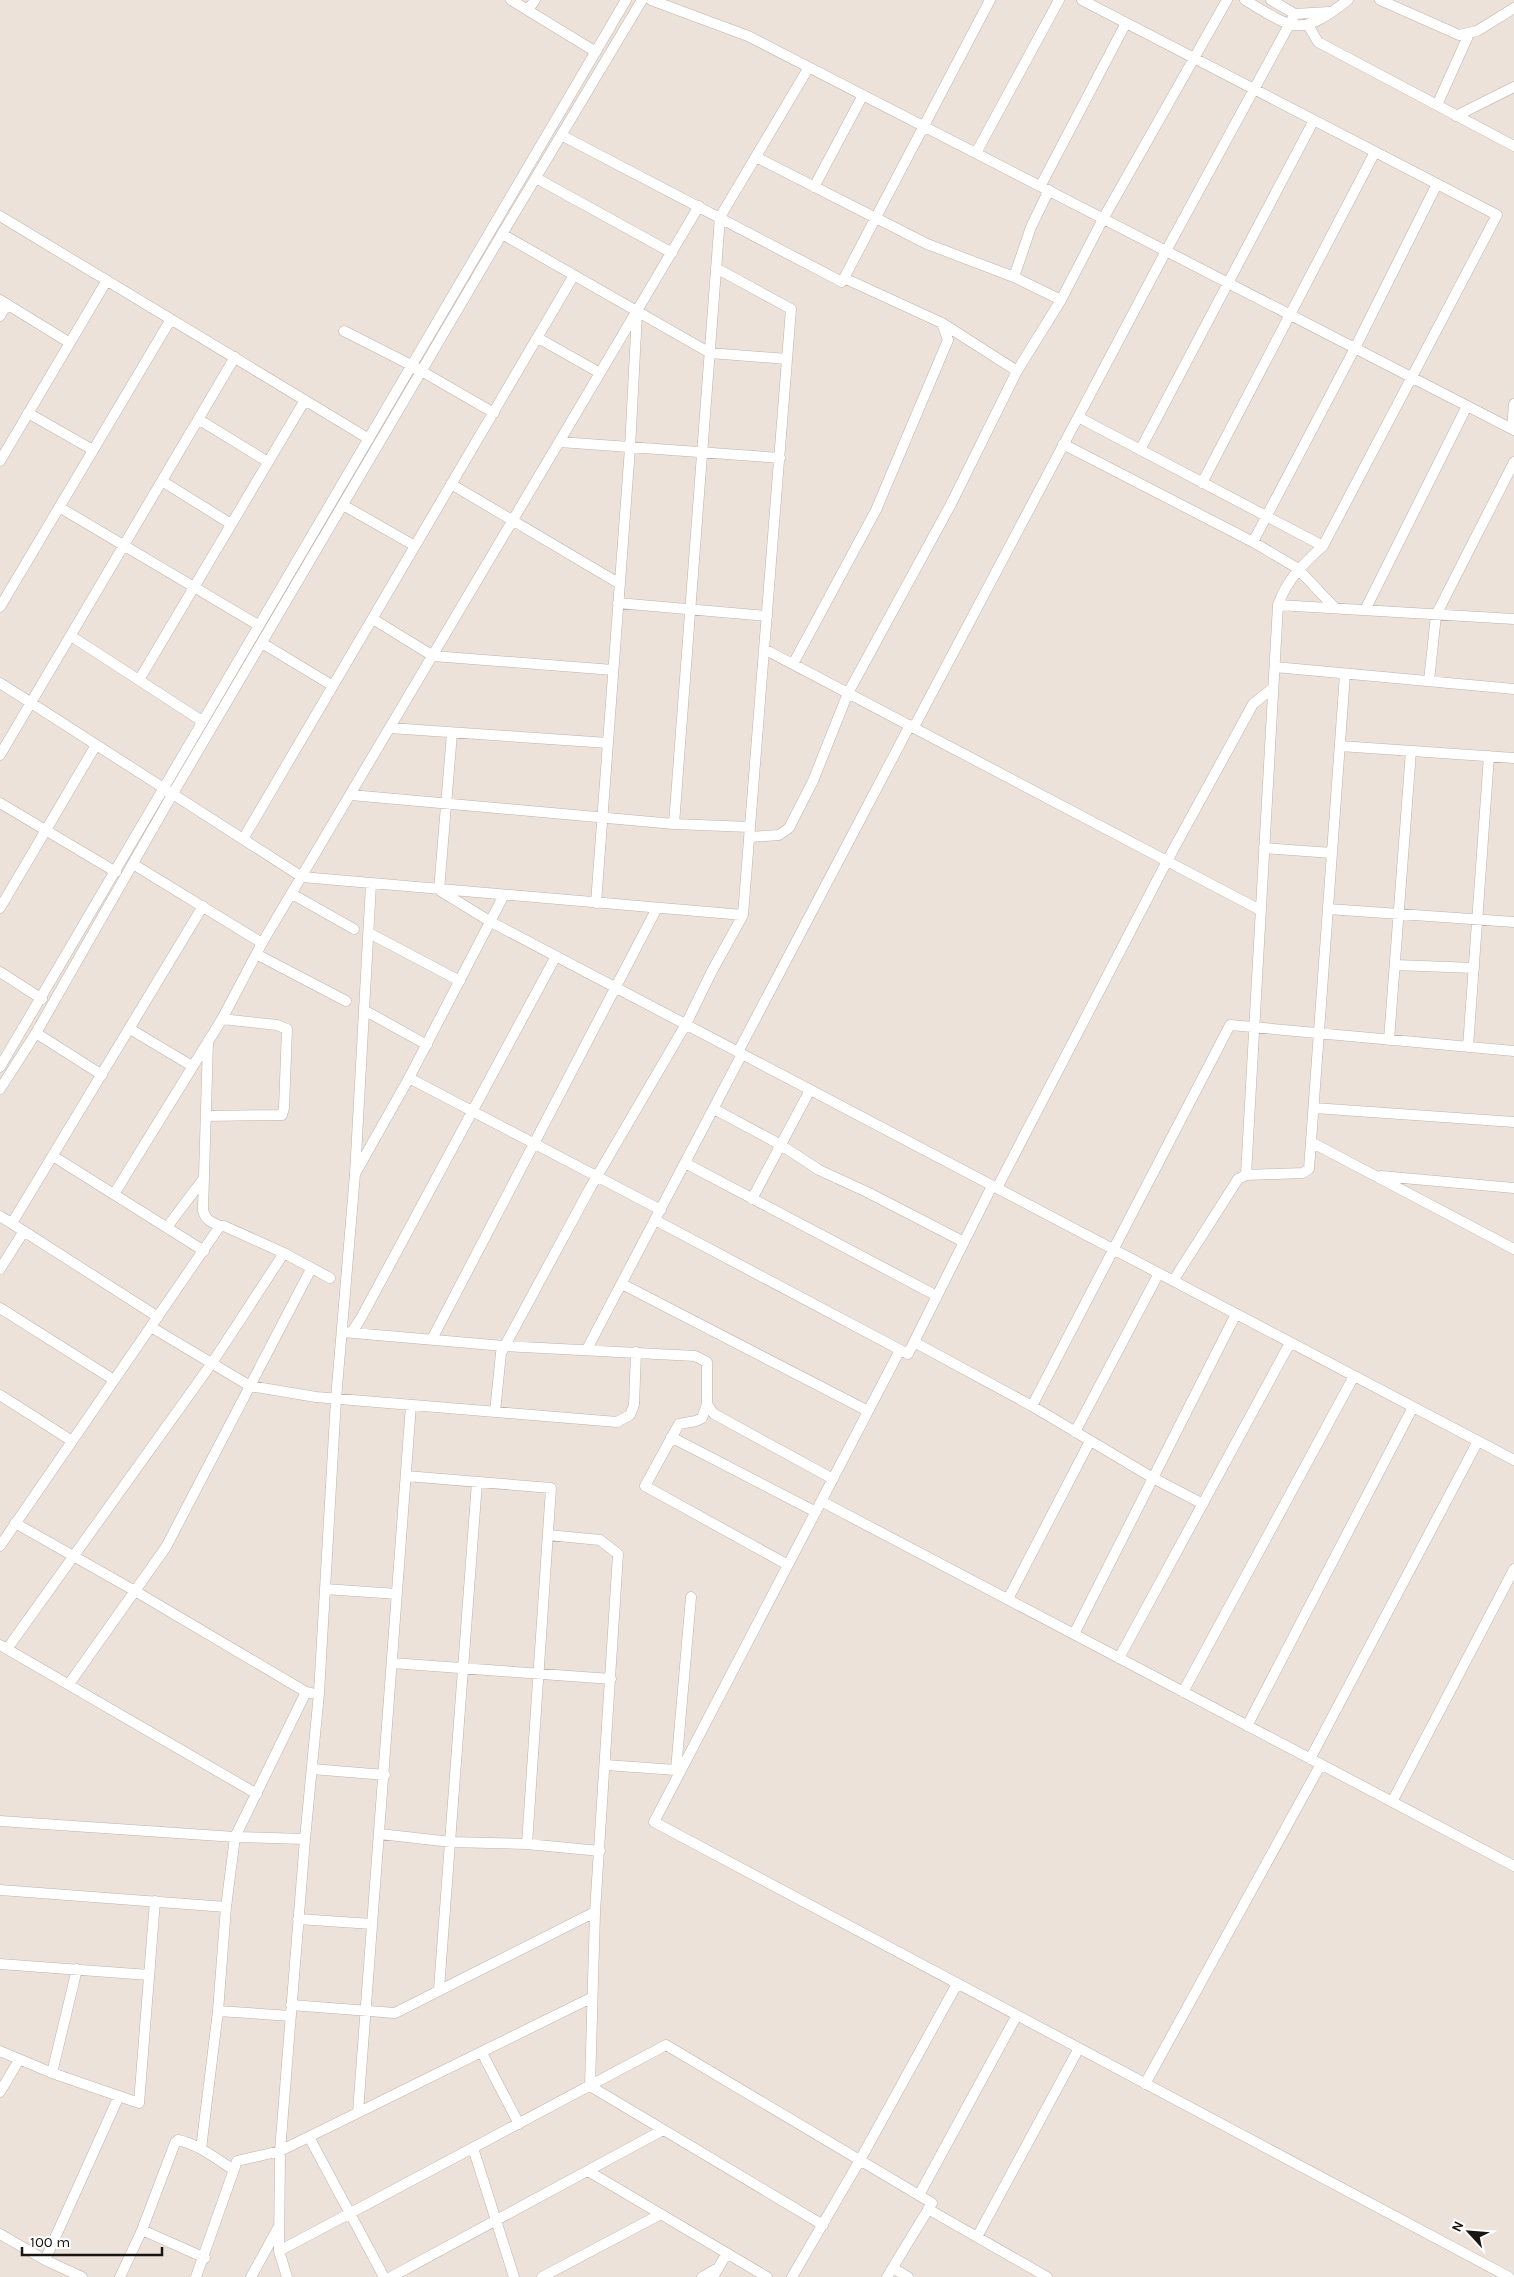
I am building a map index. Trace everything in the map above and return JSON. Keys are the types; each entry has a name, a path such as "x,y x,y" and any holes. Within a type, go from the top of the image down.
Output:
{"street":[{"path":"511,0 596,52"},
{"path":"528,10 535,0"},
{"path":"0,1089 36,1033 133,864 202,721 626,0"},
{"path":"0,1068 116,872 262,642 642,0"},
{"path":"651,0 748,36 1513,430 1514,404"},
{"path":"562,135 842,282 877,219 923,126 990,0"},
{"path":"976,153 1059,0"},
{"path":"351,795 779,835 789,828 813,781 848,693 951,504 1018,371 1060,300 1103,219 1227,0"},
{"path":"1245,0 1288,25 1308,25 1332,12 1348,0"},
{"path":"1271,0 1295,14 1332,12"},
{"path":"1380,0 1459,35 1470,34 1514,8"},
{"path":"1086,1 1497,215 1323,546 1298,568 1283,589 1278,605 1246,1175"},
{"path":"587,1349 714,1109 740,1053 912,726 1253,88 1295,14"},
{"path":"1014,277 1045,188 1126,23"},
{"path":"1308,25 1318,42 1514,146"},
{"path":"1437,105 1470,34"},
{"path":"674,824 720,217 809,67"},
{"path":"1456,116 1514,87"},
{"path":"814,187 863,95"},
{"path":"1140,450 1314,120"},
{"path":"1202,483 1375,152"},
{"path":"756,157 926,244 1014,277 1060,300"},
{"path":"536,178 672,253"},
{"path":"1253,542 1355,348 1437,184"},
{"path":"114,1194 222,1019 262,943 699,206"},
{"path":"0,216 369,439"},
{"path":"502,234 710,353 788,359"},
{"path":"494,1412 501,1353 504,1346 597,1176 686,1024 712,971 743,916 792,309 716,268"},
{"path":"243,839 574,275"},
{"path":"844,278 942,323 1018,371"},
{"path":"0,461 106,280"},
{"path":"0,316 4,302 70,343"},
{"path":"596,903 630,448 637,311"},
{"path":"0,607 4,592 59,506 171,319"},
{"path":"793,664 876,510 948,340 942,323"},
{"path":"344,331 422,371 494,413"},
{"path":"538,338 600,373"},
{"path":"0,755 235,357"},
{"path":"139,680 305,400"},
{"path":"1365,610 1467,406"},
{"path":"28,413 93,450"},
{"path":"1078,417 1323,546"},
{"path":"198,419 268,462"},
{"path":"560,442 780,458"},
{"path":"1063,444 1253,542 1298,568 1335,608"},
{"path":"1429,681 1436,614 1514,462"},
{"path":"162,481 231,524"},
{"path":"452,484 620,584"},
{"path":"343,505 416,546"},
{"path":"59,506 258,625"},
{"path":"618,603 767,616"},
{"path":"1278,605 1514,618"},
{"path":"373,619 433,656 613,670"},
{"path":"71,636 202,721"},
{"path":"262,642 334,686"},
{"path":"764,649 1260,910"},
{"path":"1274,667 1514,689"},
{"path":"1173,1281 1238,1179 1246,1175 1302,1173 1309,1169 1345,674"},
{"path":"0,683 302,877 743,916"},
{"path":"655,1220 908,1354 964,1242 1253,704 1273,688"},
{"path":"390,728 608,743"},
{"path":"439,890 452,733"},
{"path":"0,908 4,891 44,831 96,745"},
{"path":"1340,746 1514,758"},
{"path":"1389,1040 1411,751"},
{"path":"1468,1046 1489,756"},
{"path":"0,804 116,872"},
{"path":"1264,848 1332,853"},
{"path":"133,864 262,943"},
{"path":"287,2277 279,2251 280,2151 298,1919 319,1693 336,1399 347,1332 371,884"},
{"path":"439,890 491,922 1514,1460"},
{"path":"292,894 354,929"},
{"path":"355,1174 427,1045 504,896"},
{"path":"12,1223 203,906"},
{"path":"432,1339 658,908"},
{"path":"1328,908 1399,915 1514,922"},
{"path":"368,933 460,981"},
{"path":"256,954 346,1002"},
{"path":"347,1332 473,1111 556,956"},
{"path":"1395,965 1474,968"},
{"path":"0,972 42,999"},
{"path":"364,1010 427,1045"},
{"path":"206,1116 282,1115 284,1108 287,1029 277,1025 222,1019"},
{"path":"1032,1406 1230,1025 1514,1051"},
{"path":"130,1028 192,1066"},
{"path":"36,1033 102,1075"},
{"path":"208,1041 202,1210 204,1216 210,1222 224,1226 284,1253 310,1269 330,1278"},
{"path":"409,1078 661,1210"},
{"path":"752,1199 810,1090"},
{"path":"1314,1108 1514,1122"},
{"path":"714,1109 781,1145 819,1170 867,1192 964,1242"},
{"path":"1311,1142 1514,1249"},
{"path":"53,1156 204,1250"},
{"path":"685,1163 937,1296"},
{"path":"1375,1176 1514,1188"},
{"path":"167,1227 204,1178"},
{"path":"0,1216 158,1317"},
{"path":"0,1546 220,1226"},
{"path":"0,1269 24,1231"},
{"path":"257,1794 4,1647 74,1556 212,1363 284,1253"},
{"path":"69,1684 166,1548 310,1269"},
{"path":"1075,1432 1159,1273"},
{"path":"622,1284 868,1410"},
{"path":"0,1308 114,1380"},
{"path":"1074,1634 1236,1314"},
{"path":"151,1327 250,1386 336,1399 617,1422 630,1415 634,1405 636,1352"},
{"path":"347,1332 504,1346 695,1356 707,1362 707,1404 702,1418 679,1424 645,1486 788,1565"},
{"path":"914,1342 1032,1406 1153,1478 1203,1504"},
{"path":"1119,1658 1290,1343"},
{"path":"900,1350 654,1822 1509,2277"},
{"path":"1182,1692 1354,1376"},
{"path":"0,1395 72,1441"},
{"path":"707,1404 714,1414 833,1478"},
{"path":"358,2112 385,1775 411,1405"},
{"path":"1247,1726 1413,1407"},
{"path":"671,1437 816,1512"},
{"path":"1008,1599 1090,1440"},
{"path":"1310,1759 1478,1441"},
{"path":"406,1476 552,1488 527,1844"},
{"path":"439,1989 477,1482"},
{"path":"821,1501 1514,1866"},
{"path":"15,1524 135,1591 306,1692 319,1693"},
{"path":"548,1535 600,1540 618,1554 606,1765 595,1912 591,1998 590,2086"},
{"path":"1392,1802 1514,1569"},
{"path":"325,1589 397,1594"},
{"path":"606,1765 676,1770 691,1597"},
{"path":"392,1663 611,1680"},
{"path":"201,2149 218,2011 226,1906 235,1837 306,1692"},
{"path":"1145,2084 1320,1764"},
{"path":"312,1769 385,1775"},
{"path":"0,1821 235,1837 305,1838"},
{"path":"380,1834 451,1842 527,1844 600,1851"},
{"path":"0,1890 226,1906"},
{"path":"0,2051 52,2073 139,2103 155,1901"},
{"path":"218,2011 366,2011 395,2013 439,1989 595,1912"},
{"path":"298,1919 372,1924"},
{"path":"0,1964 149,1975"},
{"path":"52,2073 77,1970"},
{"path":"792,2277 860,2160 957,1984"},
{"path":"201,2275 204,2258 237,2161 280,2151 591,1998"},
{"path":"919,2195 1017,2016"},
{"path":"279,2251 666,2045 932,2203 890,2272 908,2277"},
{"path":"978,2237 1079,2048"},
{"path":"482,2053 520,2124"},
{"path":"0,2092 19,2060"},
{"path":"590,2086 823,2225"},
{"path":"45,2260 119,2096"},
{"path":"391,2277 663,2130"},
{"path":"309,2137 384,2277"},
{"path":"120,2277 142,2230 175,2143 178,2140 201,2149 234,2170"},
{"path":"473,2148 514,2277"},
{"path":"588,2171 767,2277"},
{"path":"928,2209 1047,2277"},
{"path":"542,2277 661,2214"},
{"path":"251,2277 279,2226"},
{"path":"142,2230 204,2258"},
{"path":"0,2234 45,2260 80,2277"},
{"path":"702,2277 715,2273 727,2253"}]}
